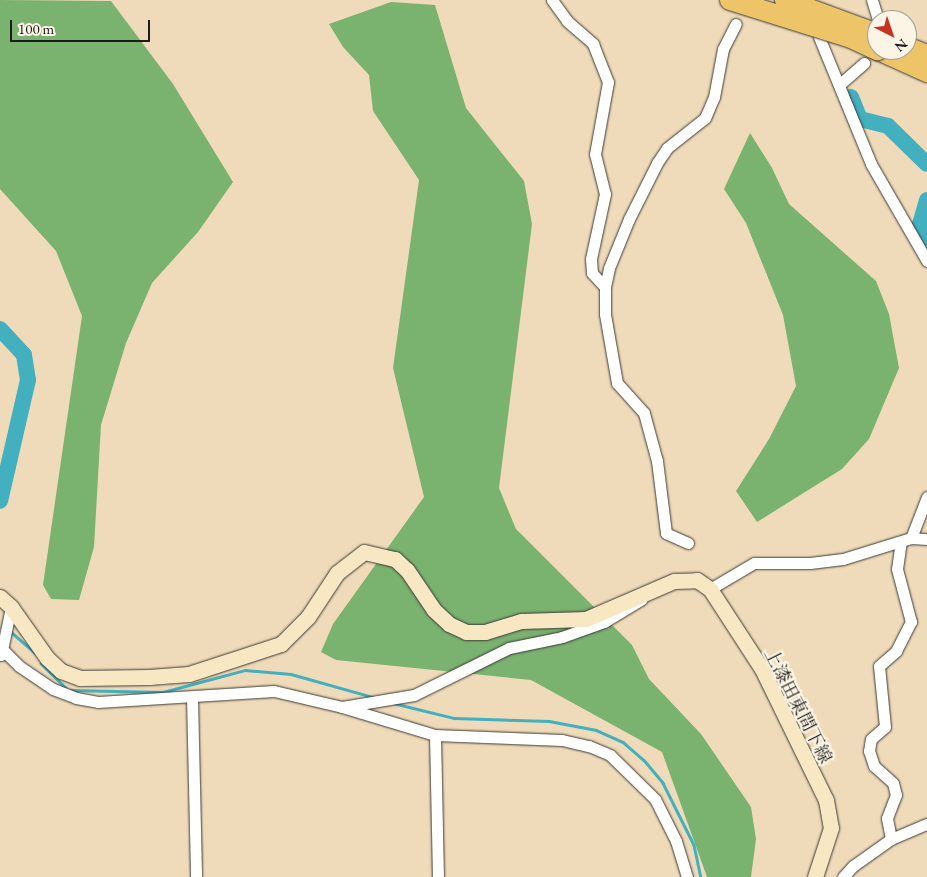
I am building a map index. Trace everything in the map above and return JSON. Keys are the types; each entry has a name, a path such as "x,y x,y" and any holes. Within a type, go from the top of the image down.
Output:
{"highway":[{"path":"730,0 851,38 867,50"},
{"path":"785,0 867,30"},
{"path":"891,60 927,72"}],"main road":[{"path":"6,602 46,658 61,671 80,678 141,677 189,674 281,644 308,616 337,573 364,552 395,559 407,570 434,610 449,624 466,632 486,632 529,620 586,619 654,590 686,579 697,580 710,589"},
{"name":"上漆田東間下線","path":"710,589 727,619 762,669 826,800 831,828 815,877"}],"street":[{"path":"552,0 567,21 593,44 608,82 595,154 605,194 590,259 595,278 605,287"},
{"path":"688,543 666,533 657,461 644,413 617,383 605,314 605,287 609,268 629,219 657,163 667,148 705,118 714,97 723,49 736,24"},
{"path":"819,37 840,84 871,164 927,261"},
{"path":"840,84 867,59"},
{"path":"891,839 887,818 896,795 893,783 874,766 869,751 871,739 885,727 879,666 896,651 911,622 897,569 906,540 927,496"},
{"path":"710,589 754,563 810,563 843,559 906,540 927,539"},
{"path":"342,707 414,695 508,648 562,637 604,622 630,609 654,590"},
{"path":"6,602 1,653 53,689 76,698 123,703 251,690 274,691 342,707 435,735 562,740 589,746 610,755 655,799 676,841 686,877"},
{"path":"192,697 196,877"},
{"path":"435,735 438,877"},
{"path":"843,877 853,866 891,839 927,824"}],"green space":[{"path":"0,0 111,1 173,84 233,182 198,232 152,283 126,343 101,425 94,547 79,600 51,599 43,585 82,316 56,251 0,189"},
{"path":"391,2 435,5 466,108 524,181 532,224 499,488 516,529 632,645 649,679 701,734 751,807 756,839 751,877 707,877 662,752 531,680 336,660 321,652 333,624 424,497 393,368 419,180 373,111 369,75 343,47 329,24"},
{"path":"750,133 772,168 789,204 876,281 889,314 899,368 869,439 842,469 757,522 736,491 769,439 796,386 783,315 746,223 724,189"}],"waterway":[{"path":"851,97 860,119 888,126 927,164"},
{"path":"927,200 920,224 922,239 927,245"},
{"path":"0,329 24,355 28,380 0,501"},
{"path":"10,631 36,654"},
{"path":"41,663 68,690 163,692 245,670 291,674 373,697"},
{"path":"393,703 454,718 549,721 596,730 623,742 644,760 663,783 694,845 701,877"}]}
